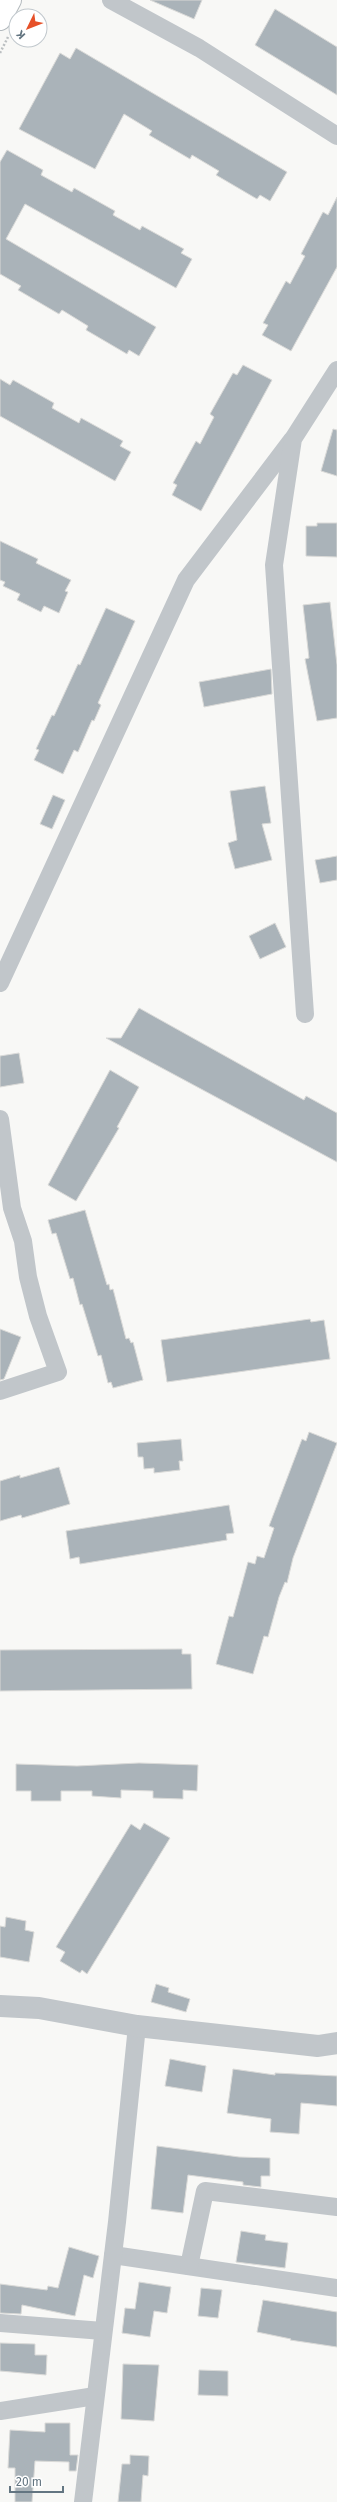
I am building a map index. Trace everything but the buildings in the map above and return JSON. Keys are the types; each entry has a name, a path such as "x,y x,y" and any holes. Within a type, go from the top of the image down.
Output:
{"main road":[{"path":"0,19 10,0"}],"street":[{"path":"111,0 200,48 337,136"},
{"path":"0,983 186,580 292,439 337,370"},
{"path":"292,439 274,565 305,1014"},
{"path":"0,1119 12,1208 23,1241 28,1277 38,1316 58,1372 0,1391"},
{"path":"0,2006 39,2008 137,2026 318,2046 337,2043"},
{"path":"83,2502 113,2255 137,2026"},
{"path":"189,2266 205,2191 337,2207"},
{"path":"113,2255 337,2288"},
{"path":"0,2323 103,2331"},
{"path":"0,2411 95,2396"}]}
